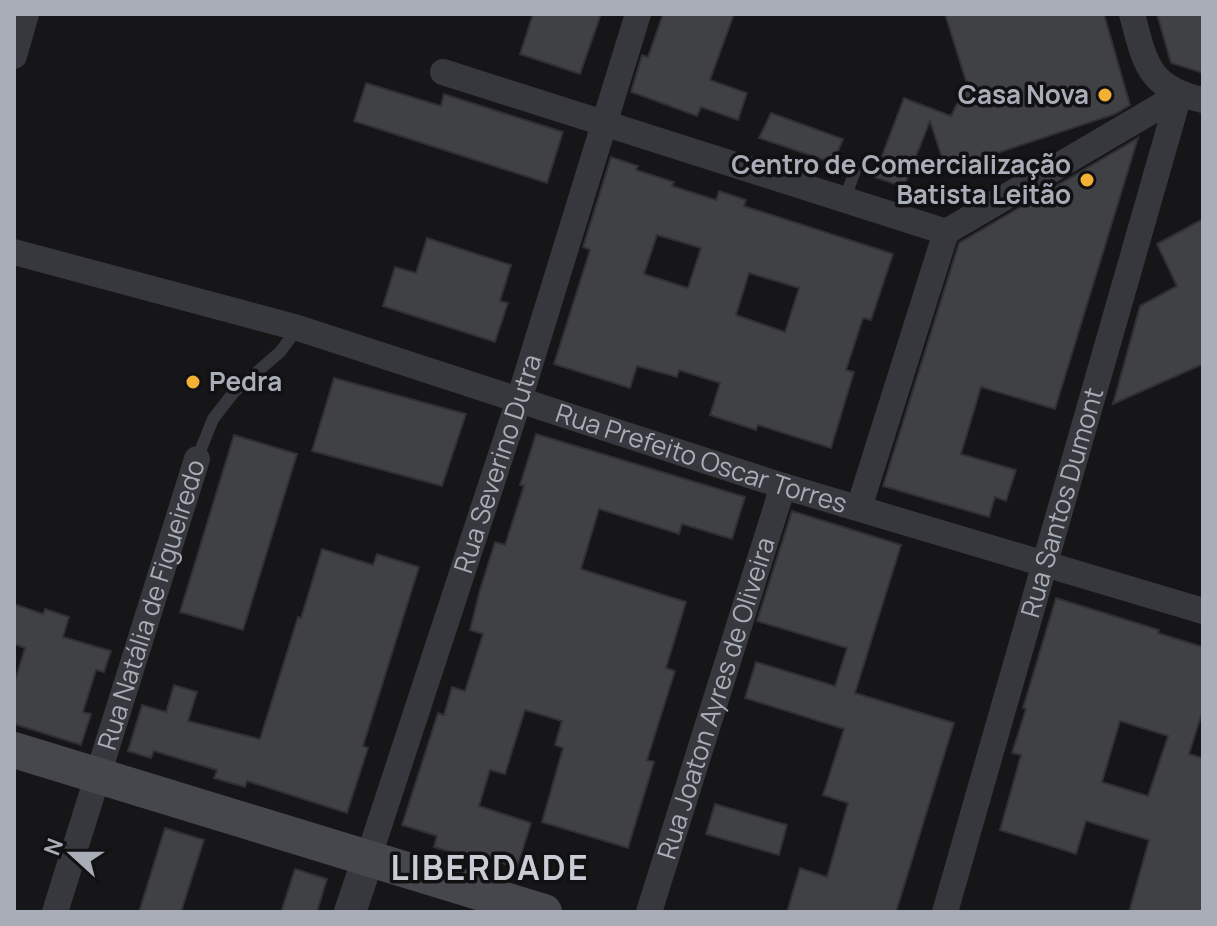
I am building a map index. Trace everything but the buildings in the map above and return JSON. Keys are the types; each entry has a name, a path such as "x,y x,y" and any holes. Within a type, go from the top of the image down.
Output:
{"main road":[{"path":"14,750 544,912"}],"street":[{"path":"14,56 26,14"},
{"name":"Rua Severino Dutra","path":"350,912 519,400 638,14"},
{"path":"859,508 946,232 1191,97 1153,74 1142,51 1132,14"},
{"path":"443,72 946,232"},
{"name":"Rua Santos Dumont","path":"945,912 1046,563 1191,97"},
{"name":"Rua Prefeito Oscar Torres","path":"14,252 298,328 783,486 1203,611"},
{"name":"Rua Natália de Figueiredo","path":"55,912 197,459"},
{"name":"Rua Joaton Ayres de Oliveira","path":"649,912 783,486"}],"lane":[{"path":"845,198 855,171"},
{"name":"Rua Natália de Figueiredo","path":"197,459 213,419 234,392 280,352 298,328"}],"place":[{"name":"Casa Nova","path":"1105,95"},
{"name":"Centro de Comercialização Batista Leitão","path":"1087,180"},
{"name":"Pedra","path":"193,382"}],"district":[{"name":"LIBERDADE","path":"490,868"}]}
